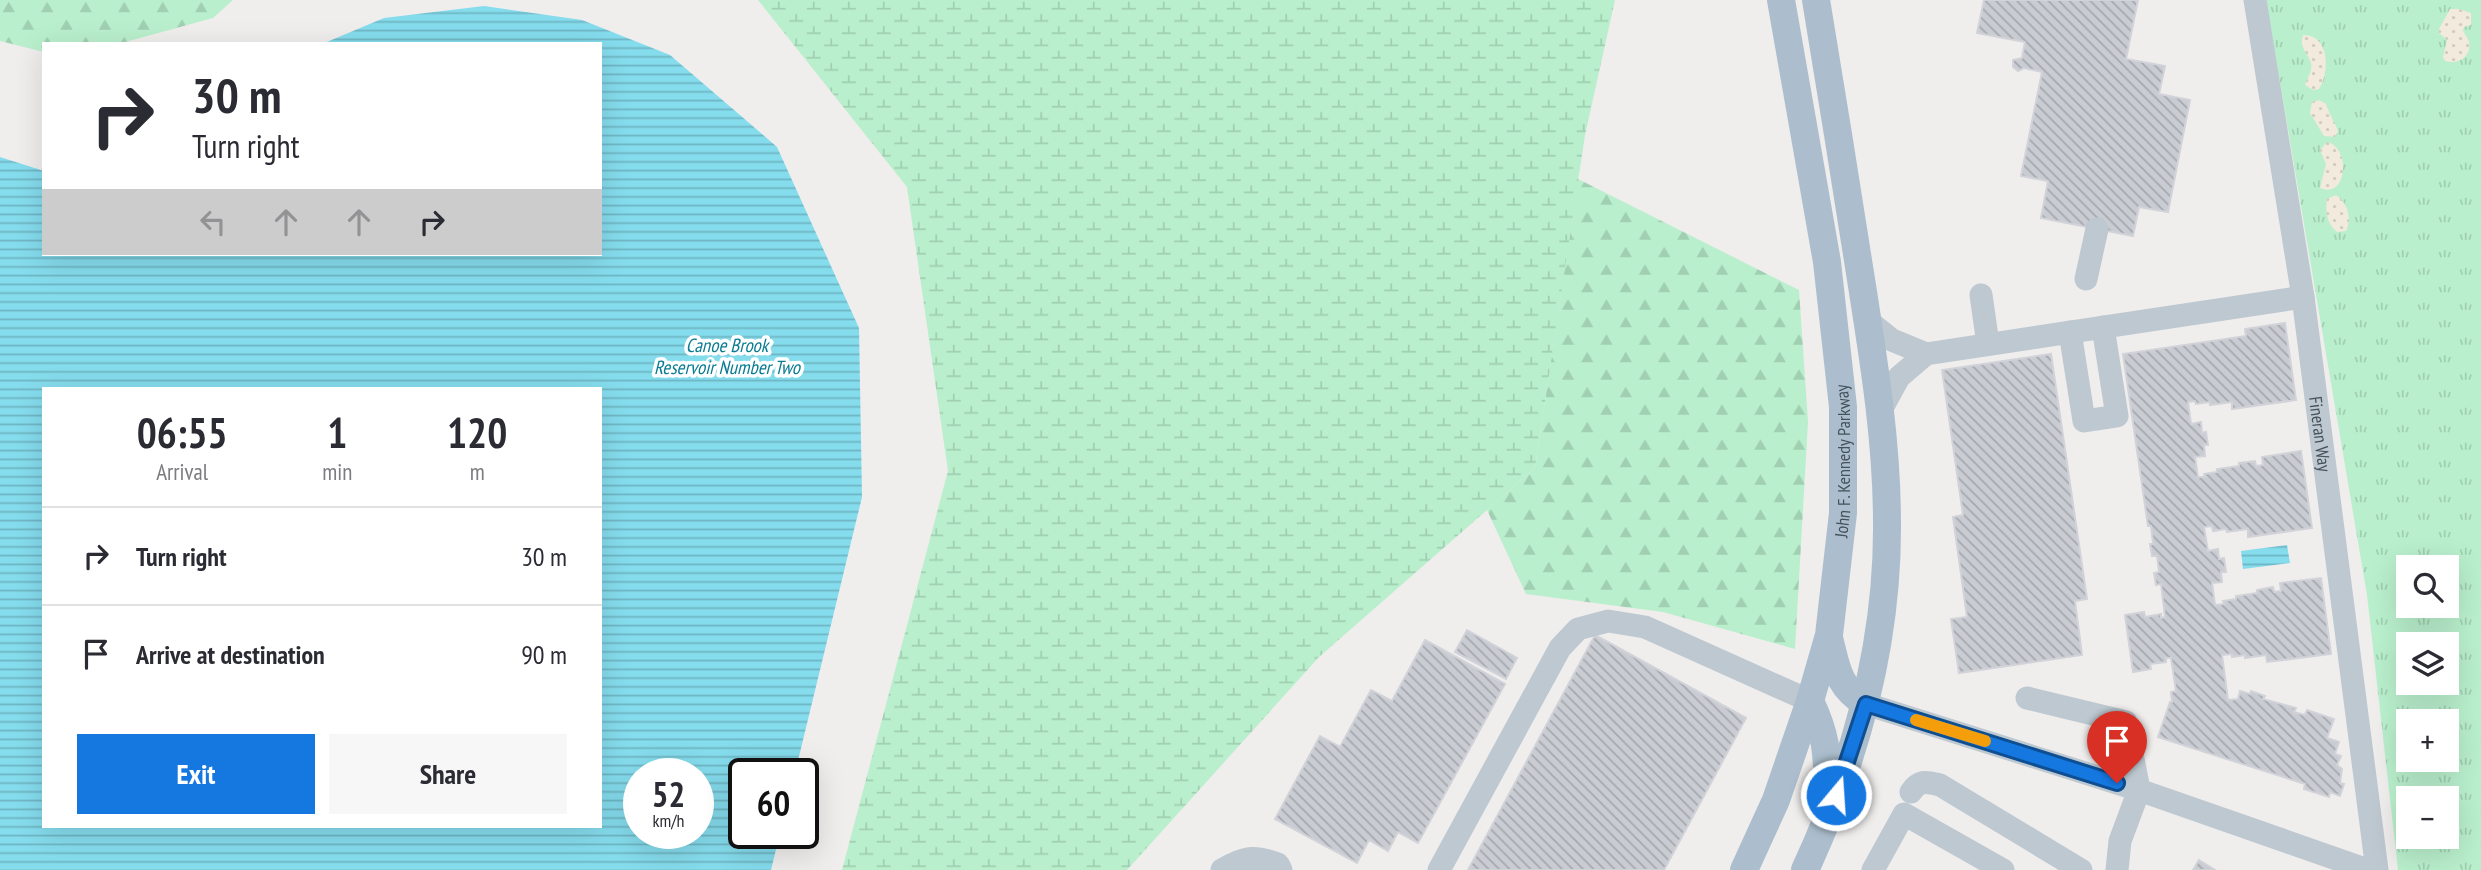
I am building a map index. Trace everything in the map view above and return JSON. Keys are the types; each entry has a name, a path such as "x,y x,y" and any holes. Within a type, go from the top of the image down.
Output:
{"main road":[{"name":"John F. Kennedy Parkway","path":"1744,870 1776,800 1829,635 1843,513 1843,407 1827,262 1780,0"},
{"path":"1805,870 1829,818 1866,704 1881,615 1887,525 1881,410 1816,0"},
{"path":"1829,635 1839,678 1853,695 1866,704"},
{"path":"1810,701 1822,725 1826,741 1829,818"}],"street":[{"name":"Fineran Way","path":"2255,0 2303,297 2377,870"},
{"path":"2086,279 2097,229"},
{"path":"1981,295 1988,344"},
{"path":"1881,410 1899,377 1926,354 2303,297"},
{"path":"1867,320 1892,340 1926,354"},
{"path":"2070,332 2084,421 2117,416 2103,327"},
{"path":"1439,870 1560,648 1578,629 1608,621 1645,626 1810,701"},
{"path":"2027,698 2126,722 2139,790 2120,841 2117,867"},
{"path":"1866,704 2139,790 2368,870"},
{"path":"1912,792 1916,785 1924,781 1940,785 2081,870"},
{"path":"1880,867 1904,814 2003,870"},
{"path":"1222,870 1249,858 1278,864 1281,870"}],"green space":[{"path":"0,0 233,0 213,18 125,42 42,42 42,52 0,41"},
{"path":"758,0 1615,0 1585,135 1535,468 1319,657 1127,870 842,870 948,471 907,187"},
{"path":"2266,0 2481,0 2481,870 2398,870 2367,595"},
{"path":"1578,179 1799,290 1808,422 1795,649 1663,612 1526,594 1487,510 1535,468"}],"sand":[{"path":"2450,9 2471,13 2471,25 2464,27 2463,31 2469,42 2468,52 2463,59 2454,62 2445,61 2443,57 2447,40 2439,33"},
{"path":"2303,35 2312,36 2323,47 2326,65 2319,89 2313,90 2305,85 2311,66 2303,46"},
{"path":"2319,100 2326,104 2337,128 2335,137 2324,136 2310,113 2312,102"},
{"path":"2327,142 2335,146 2343,162 2341,180 2336,187 2329,190 2320,188 2326,164 2320,150"},
{"path":"2336,195 2348,212 2346,231 2337,232 2328,217 2327,199"}],"water":[{"name":"Canoe Brook Reservoir Number Two","path":"484,6 582,20 670,55 777,147 859,328 862,497 799,758 728,758 728,849 776,849 771,870 0,870 0,157 42,170 42,256 602,256 602,42 327,42 384,18"},
{"path":"2287,545 2290,563 2243,569 2241,551"}],"building":[{"path":"1984,0 2138,0 2126,59 2165,66 2159,94 2190,100 2168,212 2139,207 2133,236 2041,218 2048,181 2021,176 2042,72 2024,68 2018,71 2013,67 2013,60 2022,58 2025,42 1977,33"},
{"path":"2285,323 2296,400 2232,409 2232,402 2210,405 2210,402 2188,402 2191,424 2201,422 2202,433 2206,432 2208,445 2204,445 2205,456 2195,457 2198,477 2217,472 2217,469 2239,466 2239,463 2255,461 2256,466 2263,465 2262,457 2301,451 2312,528 2248,537 2248,529 2227,532 2226,529 2213,531 2212,526 2204,527 2208,551 2218,549 2219,559 2224,558 2226,572 2221,572 2222,582 2212,583 2215,605 2236,599 2236,596 2257,593 2257,590 2273,587 2274,592 2281,591 2280,583 2321,578 2331,654 2267,662 2266,655 2245,658 2245,655 2222,655 2228,700 2238,699 2240,691 2250,694 2251,691 2265,696 2263,699 2296,708 2294,712 2305,715 2307,710 2334,719 2327,738 2339,742 2335,754 2341,756 2337,765 2342,769 2340,783 2344,784 2340,796 2330,792 2329,797 2304,789 2305,784 2158,737 2172,702 2171,692 2176,691 2171,658 2166,658 2166,662 2150,664 2151,669 2133,672 2125,615 2144,612 2145,617 2161,614 2161,618 2165,617 2161,584 2156,585 2154,573 2159,572 2157,556 2152,556 2151,526 2148,526 2123,354 2246,336 2245,329"},
{"path":"2051,354 2087,599 2075,601 2082,655 1959,673 1951,619 1967,617 1953,517 1963,515 1942,370"},
{"path":"1467,630 1517,658 1506,679 1455,652"},
{"path":"1595,635 1746,718 1664,870 1468,870"},
{"path":"1425,640 1505,684 1418,843 1398,832 1388,851 1369,840 1357,863 1275,819 1320,736 1340,747 1371,690 1392,701"},
{"path":"2199,860 2215,870 2193,870"}],"slow traffic":[{"path":"1916,720 1985,741"}],"route":[{"path":"1836,795 1866,704 2117,783"}]}
